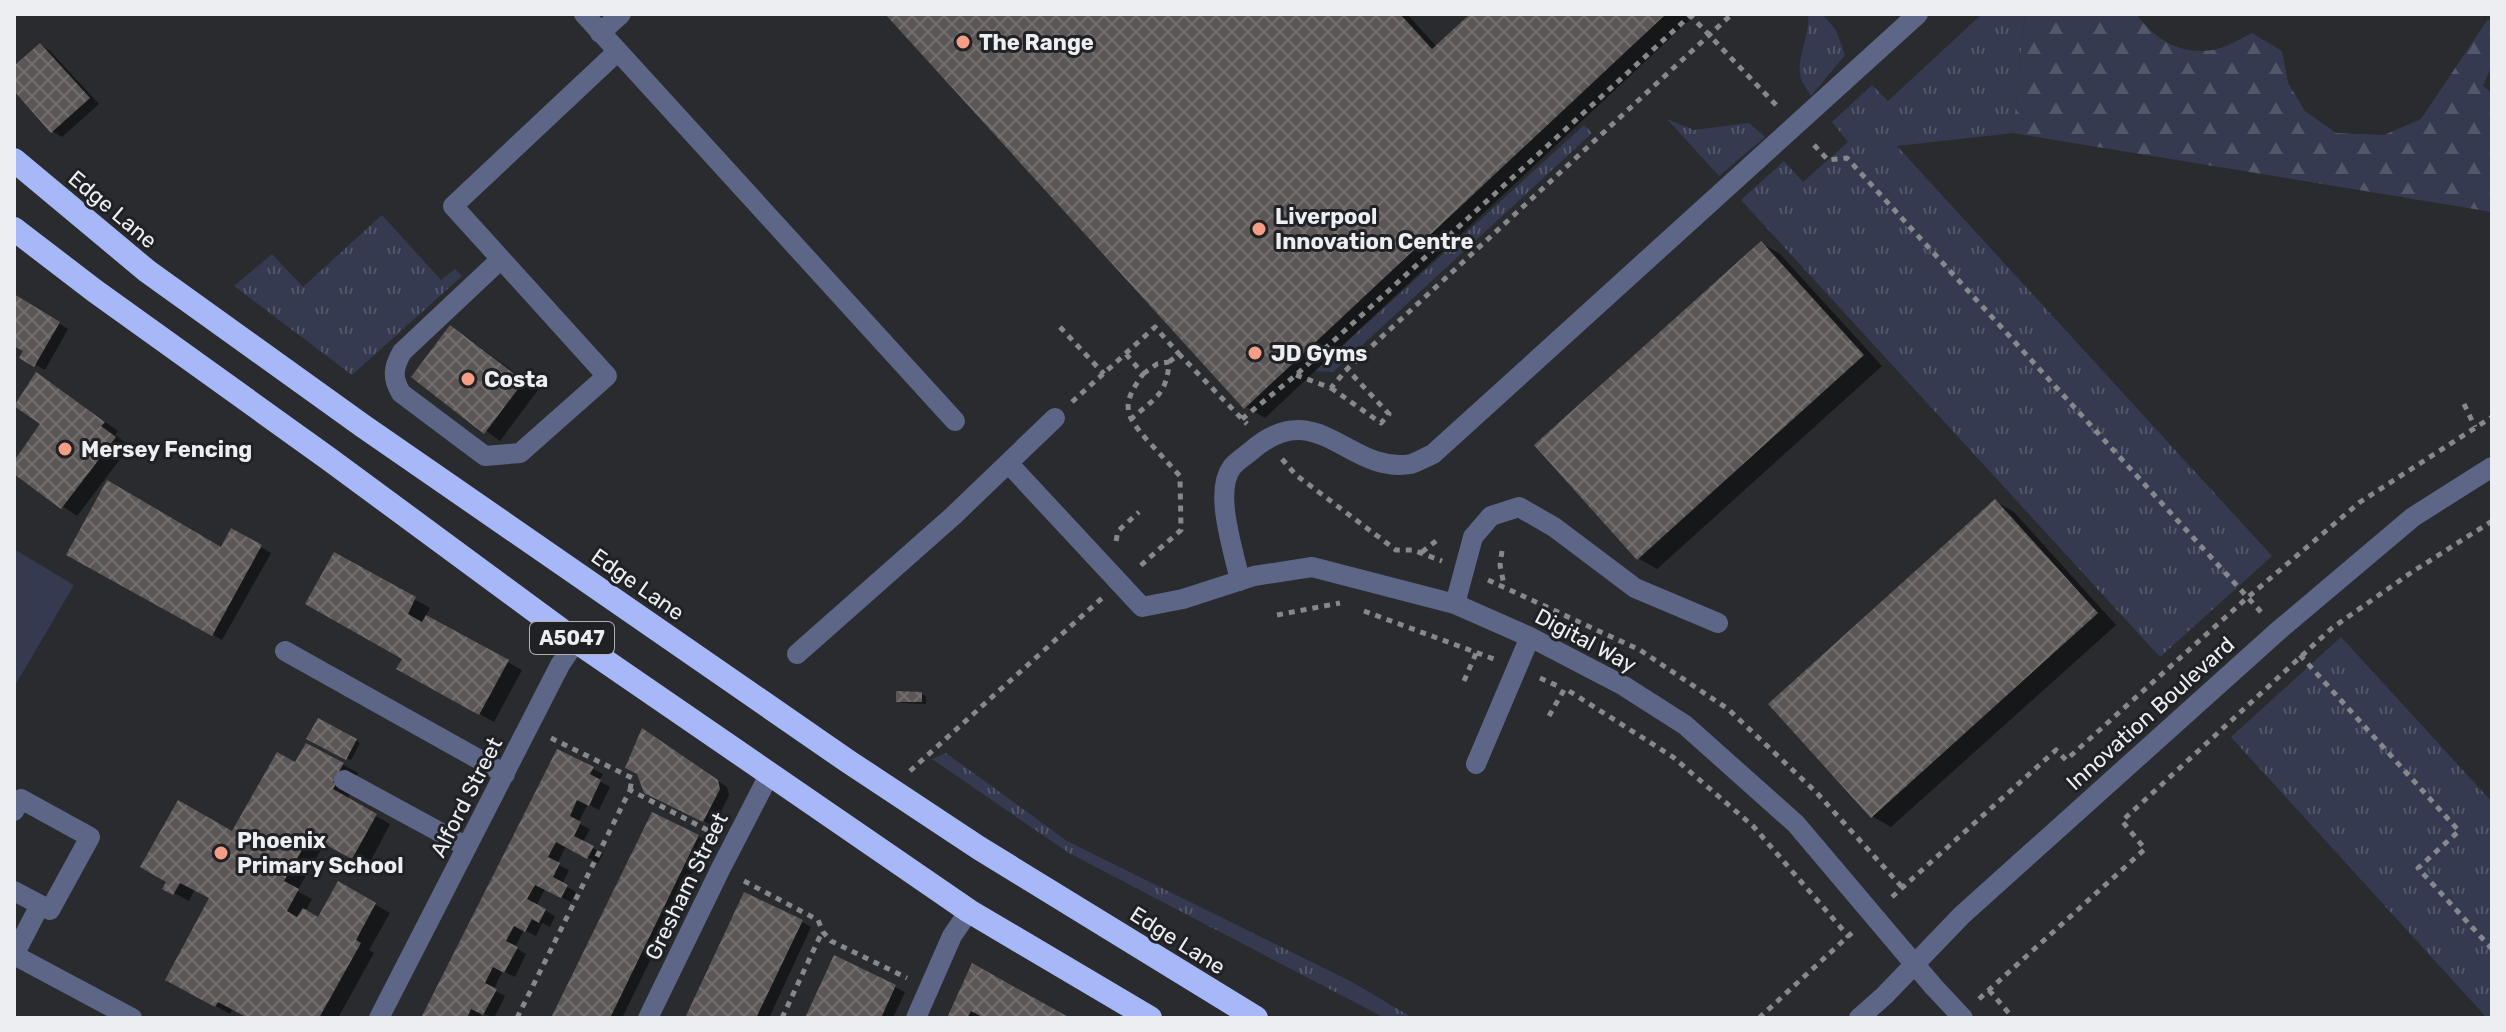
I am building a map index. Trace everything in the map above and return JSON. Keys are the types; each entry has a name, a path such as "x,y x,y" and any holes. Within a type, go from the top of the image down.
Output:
{"highway":[{"name":"Edge Lane","path":"14,160 147,271 350,417 849,762 979,848 1256,1018"},
{"name":"A5047","path":"14,229 576,641 969,911 1150,1018"}],"street":[{"path":"584,14 955,421"},
{"path":"600,33 621,14"},
{"path":"1240,581 1222,495 1231,468 1264,439 1286,429 1312,431 1377,460 1396,464 1413,464 1433,454 1918,14"},
{"path":"501,259 402,352 394,366 395,383 401,393 485,456 520,453 607,376 453,206 618,51"},
{"path":"797,654 1009,464 1055,418"},
{"path":"1009,464 1119,583"},
{"name":"Innovation Boulevard","path":"1859,1018 1962,915 2278,631 2413,517 2492,467"},
{"path":"1455,604 1473,537 1491,516 1519,507 1554,527 1635,588 1718,623"},
{"name":"Digital Way","path":"1119,583 1142,607 1183,599 1240,581 1312,567 1455,604 1530,637 1624,686 1685,725 1796,824 1962,1017"},
{"path":"1476,764 1530,637"},
{"name":"Alford Street","path":"379,1018 560,665 576,641"},
{"path":"285,651 505,774"},
{"name":"Gresham Street","path":"648,1018 769,775"},
{"path":"344,780 467,847"},
{"path":"14,811 21,799 90,837 50,910 14,891"},
{"path":"40,905 14,955 132,1018"},
{"path":"916,1018 952,936 969,911"}],"path":[{"path":"1055,418 1155,327 1242,419 1296,375 1691,14 1828,160 1847,158 2266,618"},
{"path":"1331,388 1347,369 1732,14"},
{"path":"1060,327 1104,374"},
{"path":"1126,354 1143,374"},
{"path":"891,787 1181,530 1180,476 1129,421 1128,404 1132,390 1143,374 1179,354"},
{"path":"1129,421 1160,395 1168,381 1169,362"},
{"path":"1296,375 1331,388 1381,423 1389,414 1347,369"},
{"path":"2464,404 2475,427"},
{"path":"1759,1018 2056,750 2066,760 2360,502 2492,417"},
{"path":"1962,1017 2145,849 2122,821 2344,620 2492,521"},
{"path":"1421,552 1436,541"},
{"path":"1502,551 1500,565 1504,586"},
{"path":"1277,615 1340,603 1477,651 1565,688 1673,757 1753,826 1849,937"},
{"path":"2292,646 2459,831 2418,868 2492,949"},
{"path":"1464,681 1477,651"},
{"path":"1549,716 1565,688"},
{"path":"517,1018 630,790 632,778 529,726"},
{"path":"630,790 733,843"},
{"path":"720,870 818,920 831,941 930,990"},
{"path":"782,1018 823,932"},
{"path":"1989,990 2013,1018"}],"green space":[{"path":"1808,14 1822,14 1836,30 1845,55 1811,96 1800,71"},
{"path":"1982,14 2025,14 2013,133 1897,146 2272,556 2160,657 1741,200 1784,161 1803,182 1848,142 1832,122 1872,85 1888,101"},
{"path":"2025,14 2136,14 2161,39 2193,51 2217,49 2252,33 2282,51 2288,83 2305,111 2336,133 2384,135 2421,119 2488,19 2492,22 2492,65 2483,86 2492,93 2492,212 2013,133"},
{"path":"1667,119 1694,130 1749,123 1765,137 1719,176"},
{"path":"1584,125 1592,133 1333,372 1315,371"},
{"path":"382,215 441,280 455,269 462,276 352,375 234,286 272,254 303,287"},
{"path":"14,549 74,585 14,687"},
{"path":"2341,637 2492,802 2492,1018 2487,1018 2231,737"},
{"path":"946,753 1067,841 1352,982 1413,1018 1385,1018 1069,853 932,759"}],"building":[{"name":"Liverpool Innovation Centre","path":"885,14 1400,14 1432,49 1470,14 1666,14 1244,409"},
{"path":"40,43 90,98 51,133 14,91 14,66"},
{"path":"1761,241 1864,355 1637,560 1534,445"},
{"path":"14,294 60,322 34,367 19,358 23,351 14,346"},
{"name":"Costa","path":"450,325 524,381 484,434 411,377"},
{"name":"Mersey Fencing","path":"36,372 105,422 101,426 116,437 61,509 14,474 14,461 40,424 14,406"},
{"path":"107,480 221,547 231,528 262,545 212,636 66,555"},
{"path":"1995,499 2098,613 1871,818 1768,704"},
{"path":"334,552 416,597 408,614 422,622 426,615 509,660 479,715 396,669 402,659 305,604"},
{"path":"896,691 922,692 922,702 896,702"},
{"path":"318,718 357,739 346,760 306,739"},
{"path":"642,728 718,780 720,789 703,822 644,793 637,774 625,768"},
{"path":"306,743 344,763 333,782 336,784 333,789 377,814 352,859 310,836 284,881 299,889 287,911 297,917 303,908 318,917 338,881 376,903 356,940 361,943 319,1018 248,1018 218,1002 215,1007 165,980 209,898 180,883 173,895 162,889 166,882 140,867 178,800 232,831 277,752 295,762"},
{"path":"557,749 594,767 590,774 601,780 589,806 577,800 570,816 581,822 574,836 594,846 587,859 556,842 548,857 560,863 553,877 568,885 561,898 535,885 527,899 546,909 539,923 532,919 525,932 514,926 506,941 518,947 504,973 493,967 485,983 497,989 483,1015 471,1009 468,1016 473,1018 421,1018"},
{"path":"652,812 699,835 610,1018 551,1018"},
{"path":"744,892 803,920 756,1018 685,1018"},
{"path":"834,955 896,985 881,1018 805,1018"},
{"path":"972,963 1070,1018 984,1018 971,1011 967,1018 947,1018"}],"place":[{"name":"The Range","path":"963,42"},
{"name":"Liverpool Innovation Centre","path":"1259,229"},
{"name":"JD Gyms","path":"1255,353"},
{"name":"Costa","path":"468,379"},
{"name":"Mersey Fencing","path":"65,449"},
{"name":"Phoenix Primary School","path":"221,853"}]}
